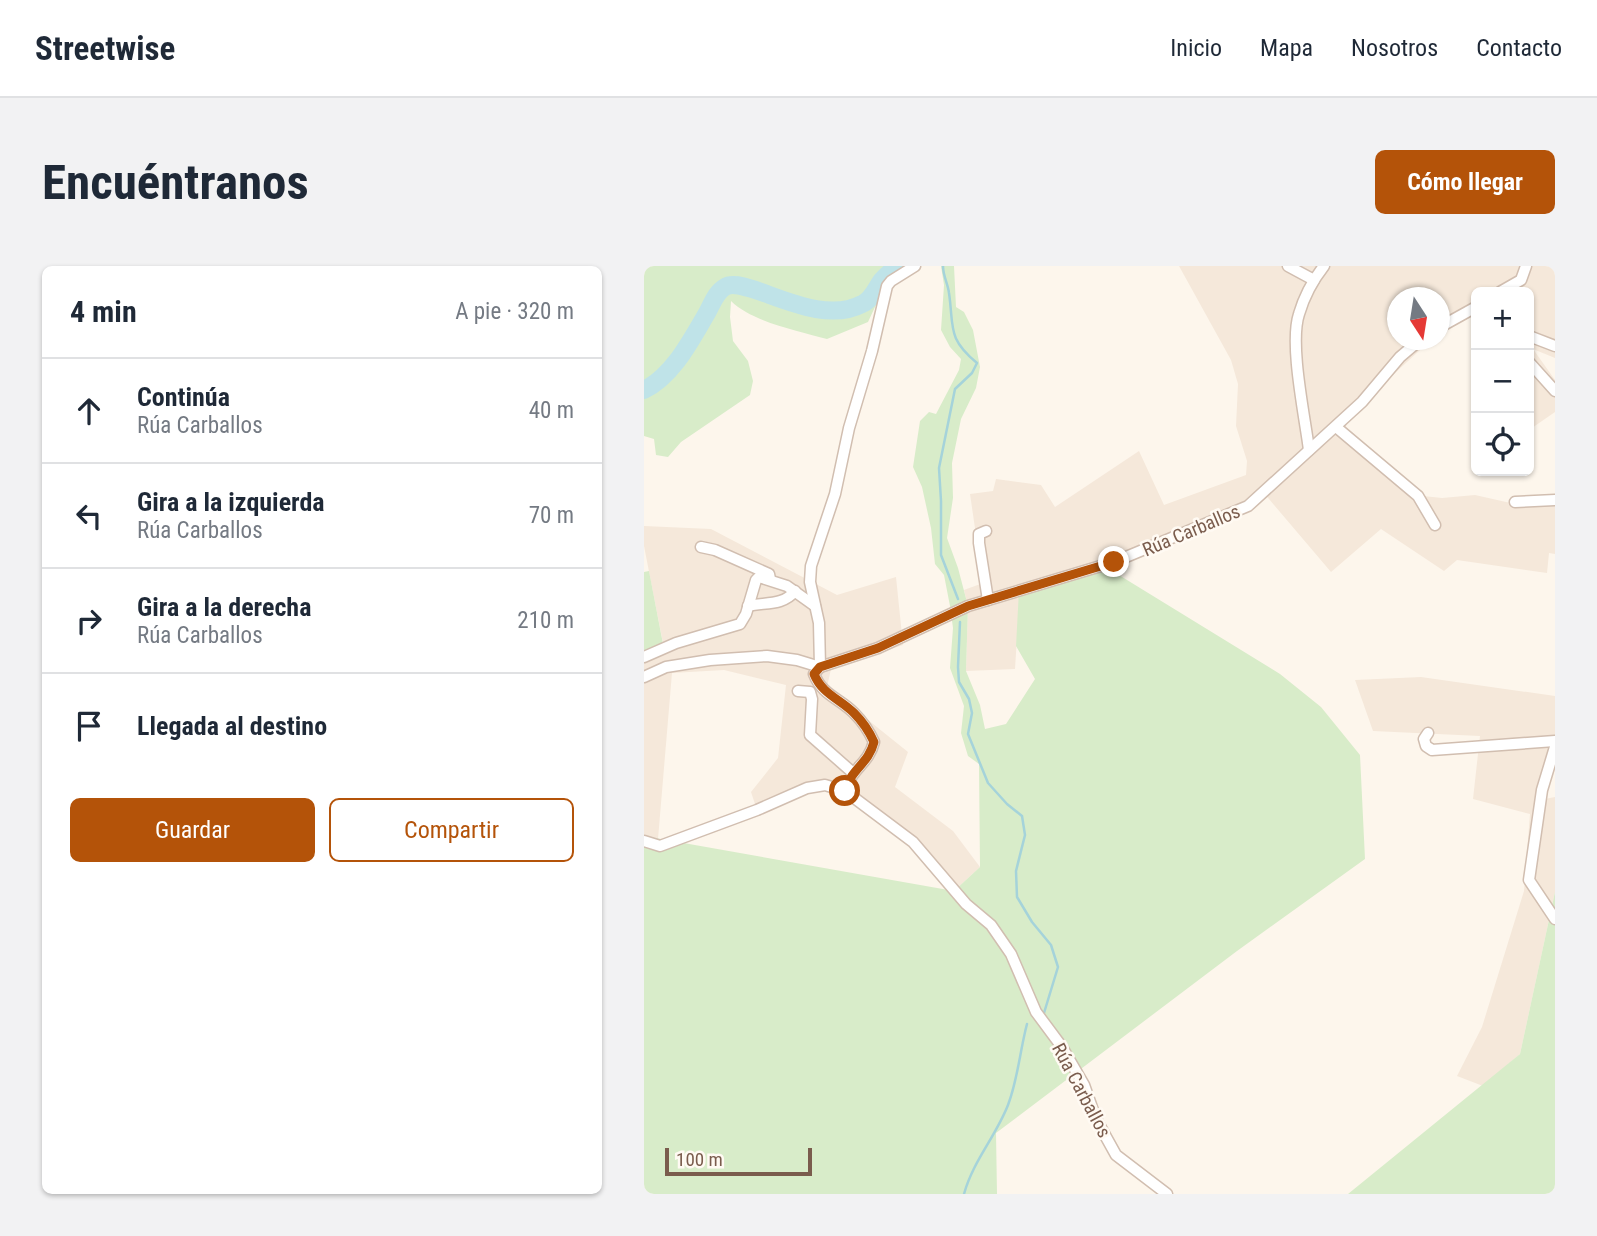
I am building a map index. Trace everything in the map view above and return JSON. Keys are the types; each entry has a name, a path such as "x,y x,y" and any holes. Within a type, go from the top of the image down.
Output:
{"street":[{"path":"644,841 660,846 757,810 807,788 825,785 845,791 852,772 871,752 874,742 867,729 854,713 819,686 814,674 820,667 819,623 810,582 811,566 835,494 849,428 872,351 887,286 915,266"},
{"path":"1288,266 1314,280"},
{"path":"1309,450 1296,348 1298,316 1314,280 1324,266"},
{"path":"1518,287 1526,266"},
{"path":"1509,287 1521,280"},
{"path":"1450,321 1471,310"},
{"path":"1534,338 1555,346"},
{"name":"Rúa Carballos","path":"820,667 878,648 950,614 988,600 1114,562 1248,506 1362,402 1408,350"},
{"path":"1534,368 1555,391"},
{"path":"1336,427 1418,496 1435,525"},
{"path":"1515,502 1555,500"},
{"path":"986,531 979,534 979,543 988,600"},
{"path":"701,547 715,550 769,574 770,579"},
{"path":"644,657 676,643 740,624 759,578 770,579 795,591 816,607"},
{"path":"748,606 776,603 790,597 795,591"},
{"path":"644,677 666,667 710,660 767,656 797,660 820,667"},
{"path":"798,691 810,692 812,699 810,735 852,772"},
{"path":"1427,733 1424,739 1426,747 1432,750 1555,741"},
{"path":"1555,747 1542,790 1529,880 1555,919"},
{"name":"Rúa Carballos","path":"845,791 913,842 966,904 991,925 1011,954 1035,1012 1062,1047 1084,1084 1096,1119 1116,1155 1167,1194"}],"shaded area":[{"path":"1179,266 1555,266 1555,358 1534,349 1534,287 1471,287 1471,311 1450,322 1450,287 1387,287 1387,350 1420,350 1348,416 1346,427 1423,496 1442,498 1475,495 1515,504 1547,506 1555,503 1555,554 1549,553 1547,573 1457,560 1444,571 1381,529 1331,572 1263,492 1248,506 1094,570 1020,590 1015,669 966,671 968,606 964,590 983,583 970,494 993,491 996,479 1041,485 1055,507 1139,451 1164,505 1246,475 1247,461 1236,426 1238,384 1231,360"},
{"path":"1534,350 1555,380 1555,412 1534,427"},
{"path":"644,526 711,529 837,595 896,577 903,645 831,669 827,687 908,752 895,787 953,831 980,867 954,891 931,860 845,791 825,785 757,810 751,792 778,758 786,685 724,670 672,673 658,839 644,836 644,653 663,643 644,546"},
{"path":"1421,677 1555,696 1555,752 1545,799 1555,797 1555,892 1520,1054 1483,1086 1457,1076 1482,1027 1524,891 1530,814 1473,799 1480,736 1373,731 1355,680"}],"green space":[{"path":"644,266 907,266 889,277 868,322 827,339 763,320 731,301 733,341 748,361 753,381 750,395 681,442 668,457 656,455 654,439 644,436"},
{"path":"941,266 954,266 956,307 964,312 973,330 980,367 976,388 961,419 952,463 953,498 947,538 968,606 966,671 980,705 985,729 1006,724 1035,679 1016,646 1019,590 1114,562 1114,572 1280,674 1321,707 1360,755 1365,859 1237,951 996,1133 997,1194 644,1194 644,836 954,891 980,867 979,764 968,756 961,733 964,706 950,668 953,628 950,606 944,575 935,564 922,487 913,467 920,421 929,412 936,414 959,370 961,359 950,347 941,330 944,285"},
{"path":"649,571 663,644 644,653 644,572"},
{"path":"1555,892 1555,1194 1348,1194 1520,1054"}],"waterway":[{"path":"644,390 672,367 688,346 717,295 725,287 735,285 803,306 843,310 865,302 884,278 898,266"},
{"path":"943,266 956,339 977,363 972,373 955,389 939,468 941,555 958,599"},
{"path":"960,622 959,682 969,699 972,713 968,734 988,783 1022,816 1025,835 1016,871 1017,897 1032,922 1051,945 1058,967 1044,1013"},
{"path":"964,1194 973,1171 1008,1105 1027,1024"}],"route":[{"path":"845,791 852,772 863,763 874,742 854,713 819,686 814,674 820,667 878,648 968,606 1114,562"}]}
